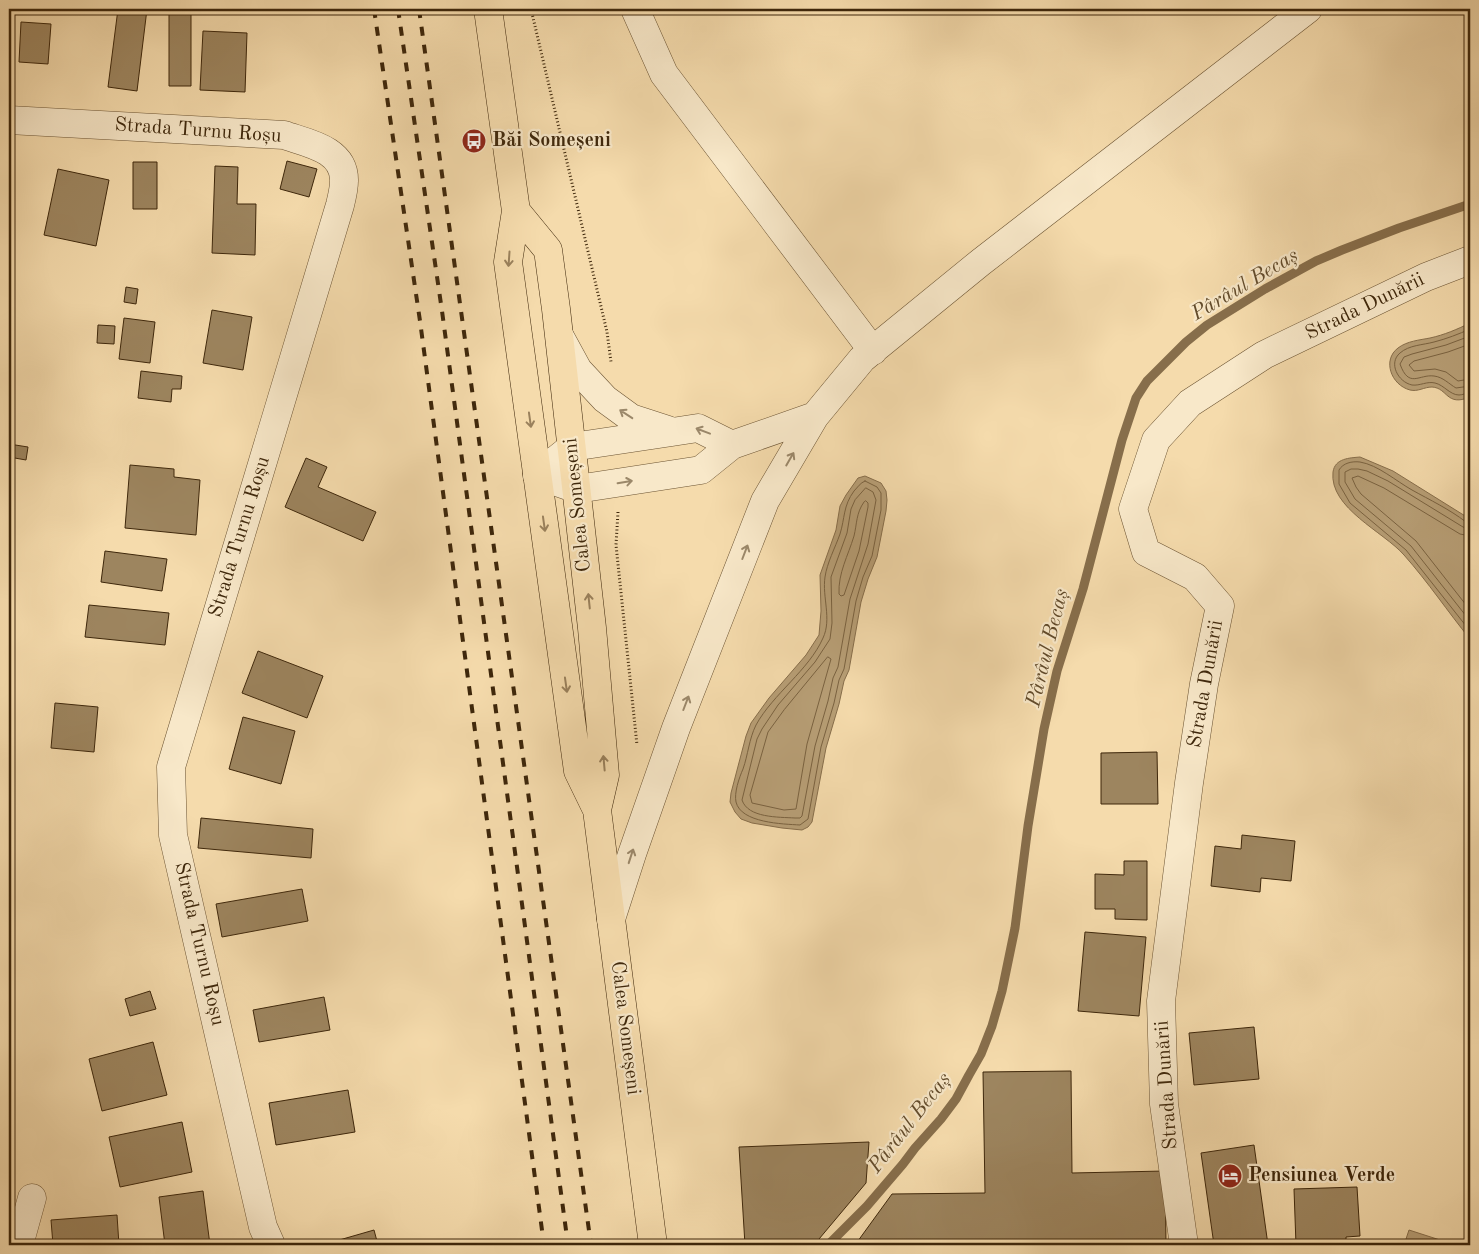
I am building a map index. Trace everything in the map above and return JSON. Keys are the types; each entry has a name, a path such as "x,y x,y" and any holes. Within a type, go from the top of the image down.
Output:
{"main road":[{"name":"Calea Someșeni","path":"488,9 516,211 508,262 578,771 597,810 653,1245"},
{"name":"Calea Someșeni","path":"516,211 548,250 560,336 592,628 605,775 597,810"}],"street":[{"path":"635,9 664,74 873,351"},
{"path":"611,919 676,728 765,501 815,416 862,359 981,262 1308,9"},
{"name":"Strada Turnu Roșu","path":"9,120 284,135 325,149 339,161 344,180 340,205 170,767 174,835 264,1227 271,1245"},
{"name":"Strada Dunării","path":"1184,1245 1164,1104 1161,1001 1189,783 1204,684 1220,606 1195,577 1146,552 1133,509 1156,440 1190,403 1264,356 1426,278 1470,260"},
{"path":"560,336 578,370 605,398 631,418 672,432"},
{"path":"537,476 577,489 701,470 732,445 815,416"},
{"path":"537,476 572,447 698,428 732,445"},
{"path":"19,1245 32,1198"}],"water":[{"path":"1470,323 1470,397 1456,400 1441,390 1432,387 1410,390 1403,387 1394,378 1391,372 1390,359 1398,348 1409,342 1446,334"},
{"path":"1360,457 1393,471 1470,519 1470,639 1404,555 1348,508 1340,497 1334,485 1334,467 1340,461"},
{"path":"865,476 881,483 886,491 886,511 877,557 861,602 849,670 844,681 826,748 812,822 802,830 752,823 741,819 730,802 746,736 751,723 769,698 806,655 819,635 821,611 820,575 836,530 840,506 858,478"},
{"path":"1409,1230 1440,1240 1438,1245 1404,1245"}],"building":[{"path":"118,9 147,9 137,91 108,87"},
{"path":"191,13 191,86 169,86 169,14"},
{"path":"21,22 51,24 48,64 19,62"},
{"path":"203,31 247,33 245,92 200,90"},
{"path":"287,161 317,169 309,197 280,189"},
{"path":"133,162 157,162 157,209 133,209"},
{"path":"215,166 238,167 237,204 256,204 255,255 212,253"},
{"path":"58,169 109,180 96,246 44,235"},
{"path":"126,287 138,289 136,304 124,302"},
{"path":"212,310 252,317 243,370 203,363"},
{"path":"124,318 155,322 150,363 119,359"},
{"path":"98,325 115,326 114,344 97,343"},
{"path":"141,371 182,376 181,389 172,389 171,402 138,398"},
{"path":"9,444 28,447 26,460 9,457"},
{"path":"306,458 327,467 318,487 376,512 363,541 285,507"},
{"path":"130,465 174,469 174,477 200,480 196,535 125,528"},
{"path":"105,551 167,559 162,591 101,582"},
{"path":"89,605 169,613 165,645 85,637"},
{"path":"258,651 323,676 307,718 242,693"},
{"path":"55,703 98,707 94,752 51,748"},
{"path":"243,717 295,731 281,784 229,769"},
{"path":"1157,752 1158,804 1101,804 1101,753"},
{"path":"9,757 14,758 9,777"},
{"path":"201,818 313,829 311,858 198,848"},
{"path":"1242,835 1295,841 1291,881 1261,878 1260,892 1211,886 1215,846 1241,849"},
{"path":"1124,861 1147,861 1147,920 1115,919 1115,909 1095,909 1095,874 1124,875"},
{"path":"302,889 308,921 222,937 216,904"},
{"path":"1085,932 1146,937 1139,1016 1078,1011"},
{"path":"150,991 156,1009 130,1016 125,999"},
{"path":"324,997 330,1030 259,1042 253,1010"},
{"path":"1254,1027 1259,1079 1194,1085 1189,1033"},
{"path":"153,1042 167,1095 102,1111 89,1059"},
{"path":"1071,1071 1072,1173 1165,1171 1166,1245 855,1245 892,1194 985,1193 983,1072"},
{"path":"348,1090 355,1132 276,1145 269,1103"},
{"path":"182,1122 192,1172 120,1187 109,1137"},
{"path":"869,1142 866,1183 814,1245 745,1245 739,1147"},
{"path":"1254,1145 1268,1245 1214,1245 1201,1153"},
{"path":"1357,1187 1360,1236 1346,1237 1346,1245 1296,1245 1294,1189"},
{"path":"203,1191 210,1245 165,1245 159,1197"},
{"path":"117,1215 119,1245 53,1245 51,1220"},
{"path":"374,1230 378,1245 322,1245"}],"waterway":[{"name":"Pârâul Becaș","path":"828,1245 867,1206 956,1099 981,1054 992,1026 1002,991 1015,928 1028,826 1044,729 1057,671 1083,589 1122,440 1136,398 1147,381 1186,342 1207,325 1265,289 1316,261 1342,250 1470,204"}],"railway":[{"path":"374,9 420,321 544,1245"},
{"path":"398,9 442,311 568,1245"},
{"path":"419,9 591,1245"}],"place":[{"name":"Băi Someșeni","path":"474,141"},
{"name":"Pensiunea Verde","path":"1230,1176"}]}
